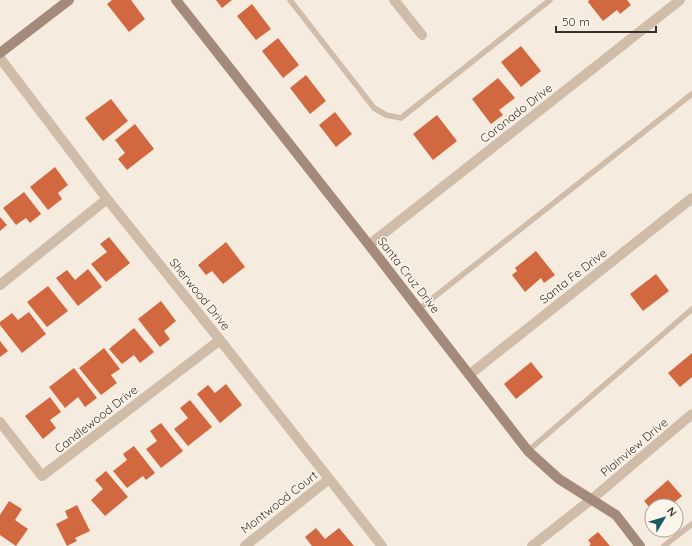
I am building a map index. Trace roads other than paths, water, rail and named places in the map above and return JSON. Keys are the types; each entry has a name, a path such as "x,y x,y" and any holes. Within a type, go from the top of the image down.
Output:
{"street":[{"path":"0,54 69,0"},
{"name":"Santa Cruz Drive","path":"176,0 419,309 528,451 559,479 616,515 640,546"},
{"path":"394,0 422,35"},
{"name":"Coronado Drive","path":"369,245 680,0"},
{"name":"Sherwood Drive","path":"0,58 107,199 382,546"},
{"name":"Santa Fe Drive","path":"469,374 692,198"},
{"path":"0,285 107,199"},
{"name":"Candlewood Drive","path":"0,422 42,476 220,340"},
{"name":"Plainview Drive","path":"592,499 692,414"},
{"name":"Montwood Court","path":"245,546 329,479"},
{"path":"532,546 592,499"}],"lane":[{"path":"290,0 374,108 386,115 400,118 550,0"},
{"path":"419,309 692,94"},
{"path":"528,451 692,309"},
{"path":"664,546 692,524"}]}
